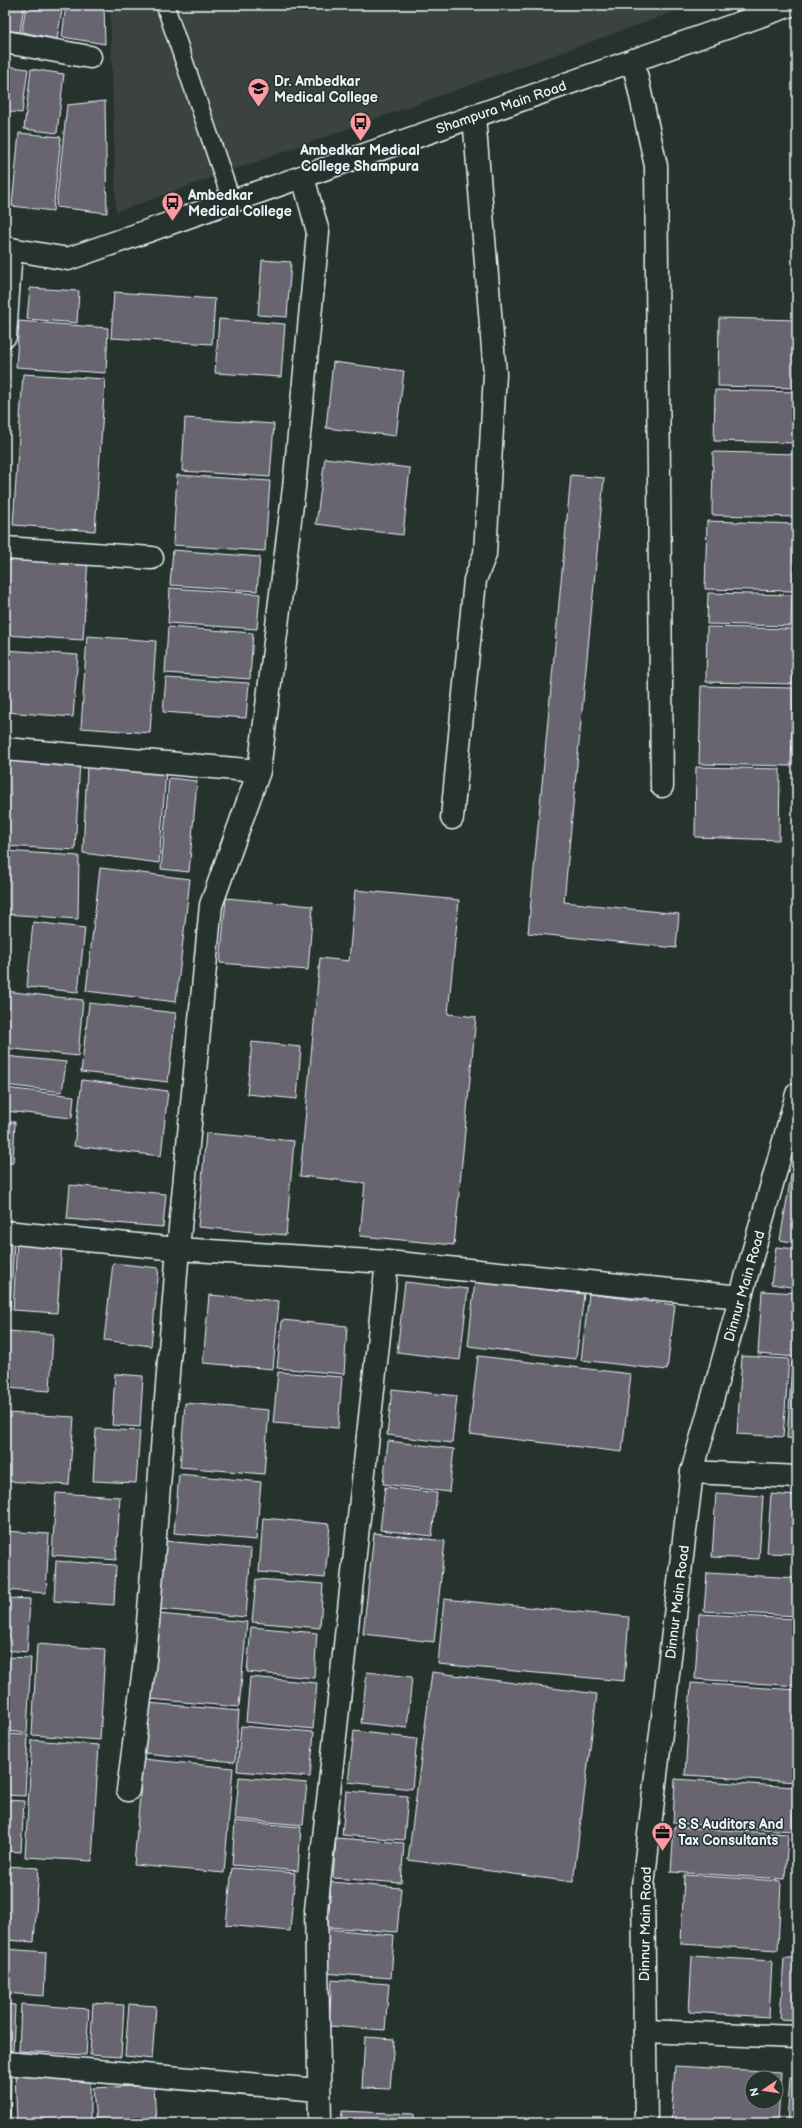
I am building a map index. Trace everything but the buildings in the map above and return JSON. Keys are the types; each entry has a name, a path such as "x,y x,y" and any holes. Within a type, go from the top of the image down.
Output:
{"street":[{"name":"Shampura Main Road","path":"8,248 68,259 791,5"},
{"path":"5,42 90,57"},
{"path":"633,60 656,166 662,786"},
{"path":"452,818 475,580 485,554 494,374 474,116"},
{"path":"128,1790 145,1660 178,1249 211,905 259,771 294,488 318,232 303,177"},
{"path":"5,336 8,248"},
{"path":"5,548 152,558"},
{"path":"5,749 259,771"},
{"name":"Dinnur Main Road","path":"646,2123 643,1885 692,1472 797,1094"},
{"path":"5,1232 178,1249 388,1262 741,1297"},
{"path":"320,2123 318,2090 316,1910 388,1262"},
{"path":"692,1472 797,1477"},
{"path":"645,2031 797,2037"},
{"path":"5,2063 318,2090"}],"lane":[{"path":"165,5 232,202"}],"shaded area":[{"name":"Dr. Ambedkar Medical College","path":"110,5 693,5 116,212"}],"place":[{"name":"Dr. Ambedkar Medical College","path":"259,108"},
{"name":"Ambedkar Medical College Shampura","path":"360,142"},
{"name":"Ambedkar Medical College","path":"173,222"},
{"name":"S S Auditors And Tax Consultants","path":"663,1852"}]}
